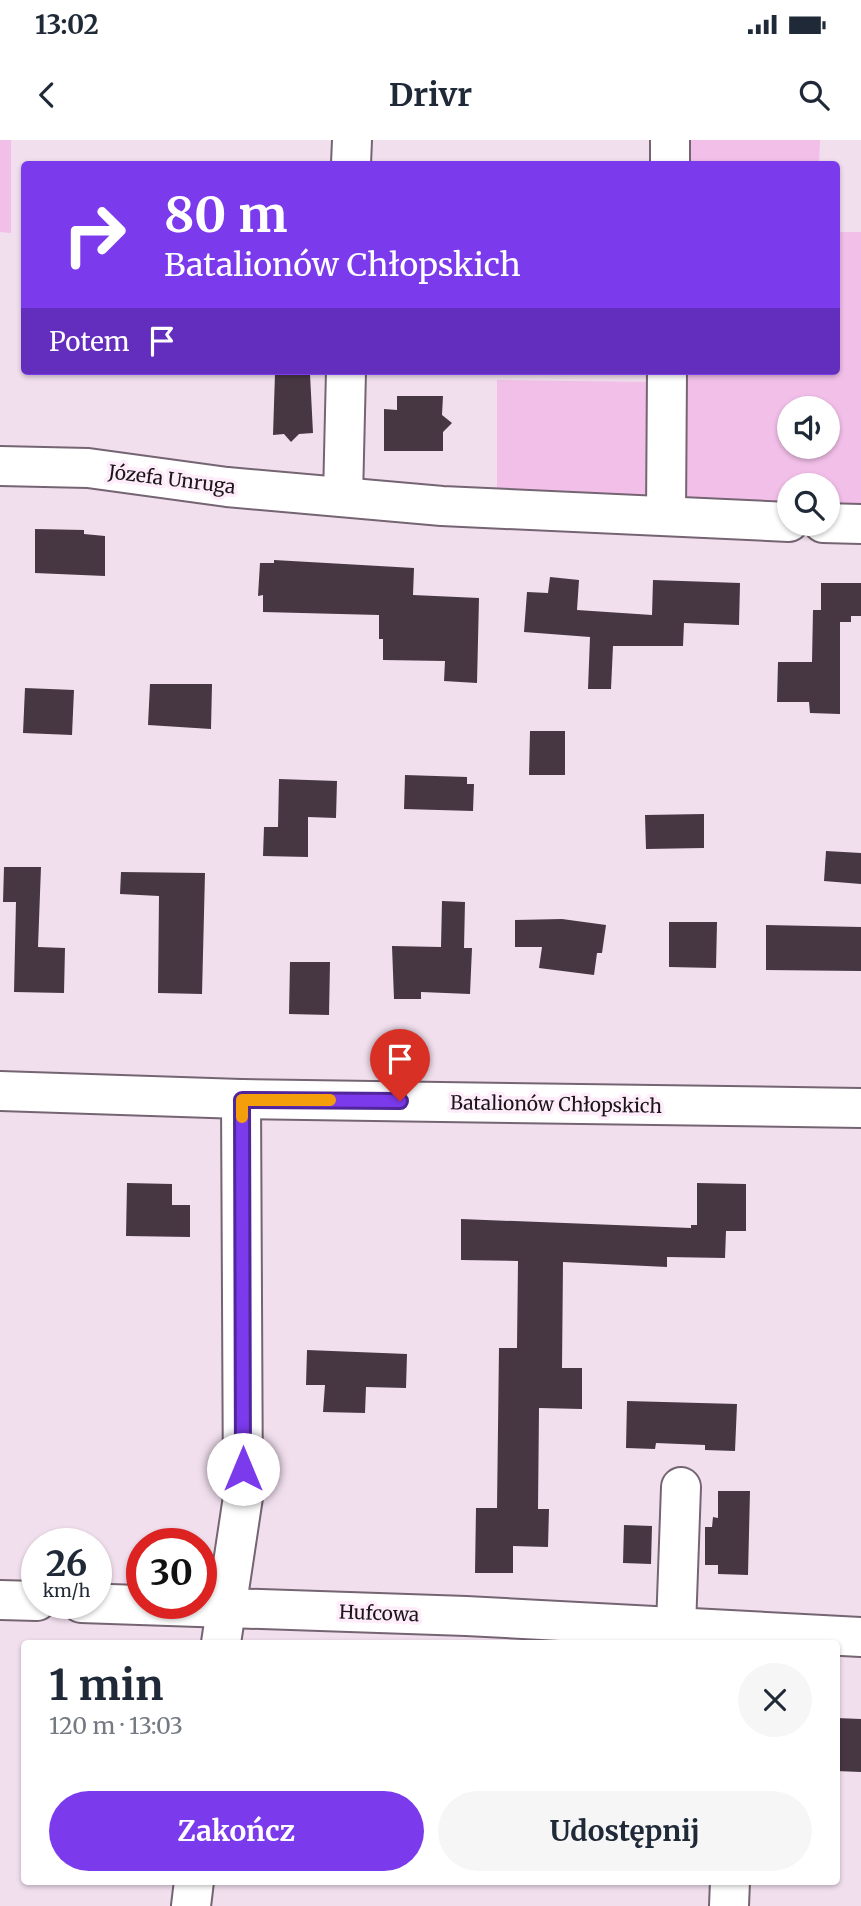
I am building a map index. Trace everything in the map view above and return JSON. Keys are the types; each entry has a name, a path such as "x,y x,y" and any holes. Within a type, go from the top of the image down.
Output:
{"street":[{"path":"351,161 352,140"},
{"path":"670,140 670,161"},
{"path":"343,497 346,375"},
{"path":"666,516 667,375"},
{"name":"Józefa Unruga","path":"0,466 88,468 227,487 442,506 777,521"},
{"path":"840,523 861,524"},
{"name":"Batalionów Chłopskich","path":"0,1091 242,1100 861,1108"},
{"path":"223,1626 243,1497 242,1100"},
{"path":"677,1628 681,1487"},
{"path":"0,1600 21,1601"},
{"name":"Hufcowa","path":"112,1608 223,1626 466,1616 677,1628 739,1638 861,1637"},
{"path":"191,1906 194,1885"},
{"path":"729,1906 730,1885"}],"shaded area":[{"path":"0,140 11,140 11,233 0,232"},
{"path":"681,140 820,140 819,161 681,161"},
{"path":"840,232 861,232 861,504 840,504 840,473 777,473 777,503 677,501 679,375 840,375"},
{"path":"497,380 654,382 651,490 641,505 497,494"}],"building":[{"path":"275,375 310,375 313,433 299,434 291,442 284,434 273,435"},
{"path":"397,396 443,396 442,415 452,423 443,432 443,451 384,451 384,409 397,410"},
{"path":"35,529 84,530 84,534 105,536 105,576 35,573"},
{"path":"274,560 414,568 413,595 479,598 477,683 444,681 445,661 383,660 383,639 379,639 379,615 263,612 263,595 258,596 260,563 274,563"},
{"path":"550,577 579,580 577,610 652,615 653,580 740,583 739,625 684,623 683,646 613,646 611,689 588,689 590,637 524,632 527,592 548,593"},
{"path":"821,583 861,583 861,616 851,616 851,622 840,622 840,714 810,713 809,702 777,702 778,662 812,662 813,610 821,610"},
{"path":"150,684 212,684 211,729 148,725"},
{"path":"25,688 74,690 72,735 23,733"},
{"path":"530,731 565,731 565,775 529,775"},
{"path":"405,775 467,777 467,784 474,784 473,811 404,809"},
{"path":"279,779 337,781 336,818 308,817 308,857 263,856 264,827 278,827"},
{"path":"704,814 704,848 646,849 645,815"},
{"path":"826,851 861,853 861,884 824,881"},
{"path":"4,867 41,867 38,947 65,948 64,993 14,992 16,902 3,902"},
{"path":"121,872 205,873 202,994 158,993 159,896 120,894"},
{"path":"442,901 465,902 464,948 472,948 470,994 421,992 421,999 394,999 392,946 441,947"},
{"path":"562,919 606,925 602,953 597,953 594,975 539,968 542,947 515,947 515,920"},
{"path":"669,922 717,922 716,968 669,967"},
{"path":"766,925 861,927 861,971 766,970"},
{"path":"290,962 330,962 329,1015 289,1014"},
{"path":"127,1183 172,1184 172,1205 190,1205 190,1237 126,1236"},
{"path":"697,1183 746,1184 746,1231 726,1231 725,1258 667,1257 667,1267 563,1262 562,1368 582,1368 582,1409 539,1408 538,1509 549,1509 548,1547 513,1546 513,1573 475,1573 476,1508 497,1508 499,1348 517,1348 518,1261 461,1260 461,1219 691,1228 691,1225 697,1225"},
{"path":"307,1350 407,1354 406,1388 366,1387 365,1413 323,1412 325,1385 306,1385"},
{"path":"627,1401 737,1404 735,1451 705,1450 705,1445 656,1443 655,1449 626,1448"},
{"path":"718,1491 750,1491 748,1575 718,1574 718,1565 705,1565 705,1527 712,1527 713,1517 718,1518"},
{"path":"624,1525 652,1526 651,1564 623,1563"},
{"path":"840,1718 861,1719 861,1772 840,1771"}],"slow traffic":[{"path":"242,1117 242,1100 330,1100"}],"route":[{"path":"243,1469 242,1100 400,1101"}]}
